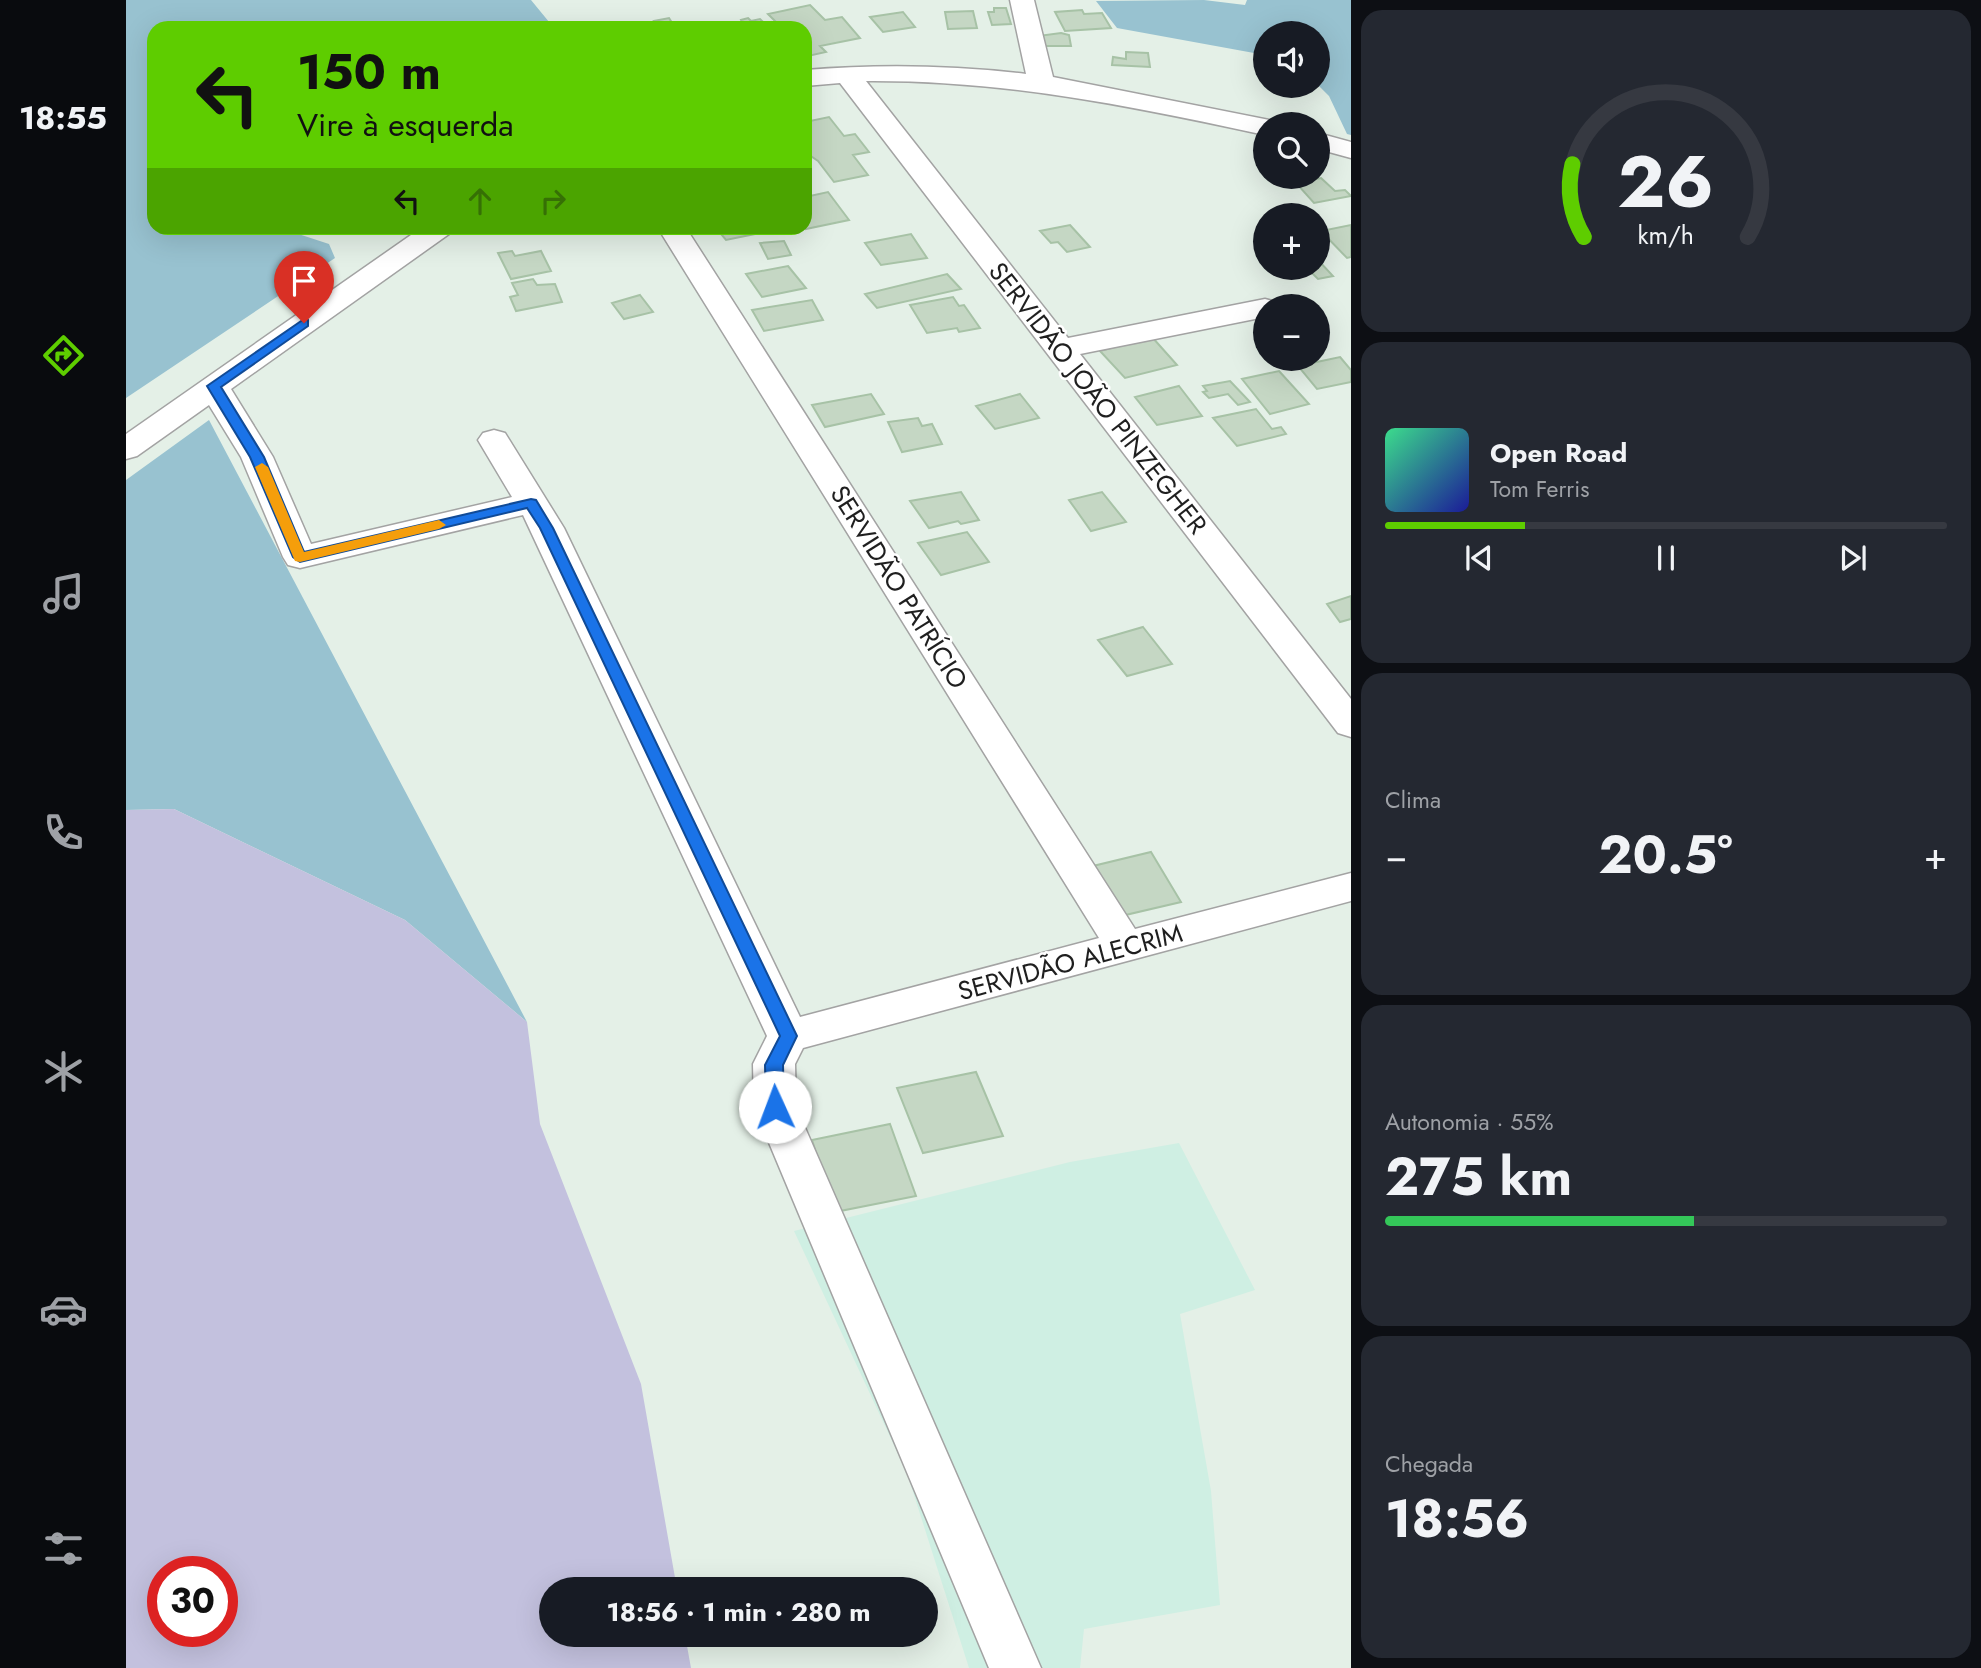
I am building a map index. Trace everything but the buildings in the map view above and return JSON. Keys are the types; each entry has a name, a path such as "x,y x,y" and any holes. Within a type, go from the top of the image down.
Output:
{"street":[{"path":"1022,0 1041,81"},
{"path":"812,77 846,73 965,74 1041,81 1091,89 1253,124"},
{"name":"SERVIDÃO JOÃO PINZEGHER","path":"846,73 1351,724"},
{"path":"1330,144 1351,150"},
{"path":"126,449 429,235"},
{"name":"SERVIDÃO PATRÍCIO","path":"676,235 1125,947"},
{"path":"1060,349 1253,311"},
{"path":"214,386 257,457 300,557 531,503"},
{"path":"494,440 547,528 788,1036 774,1065 775,1107 1015,1668"},
{"name":"SERVIDÃO ALECRIM","path":"788,1036 1351,887"}],"green space":[{"path":"1179,1143 1255,1290 1180,1314 1211,1491 1220,1605 1084,1629 1080,1668 969,1668 907,1473 794,1231 1070,1162"}],"shaded area":[{"path":"126,0 531,0 548,21 147,21 147,235 301,235 329,244 335,258 126,398"},
{"path":"1204,0 1245,5 1247,0 1351,0 1351,135 1347,134 1330,98 1330,21 1253,21 1253,53 1117,28 1096,1"},
{"path":"209,420 527,1022 405,920 174,809 126,810 126,480"},
{"path":"174,809 405,920 527,1022 540,1124 641,1384 675,1577 539,1577 539,1647 687,1647 691,1668 126,1668 126,810"}],"slow traffic":[{"path":"262,467 300,557 439,525"}],"route":[{"path":"304,323 214,386 257,457 300,557 531,503 547,528 788,1036 774,1065 775,1107"}]}
